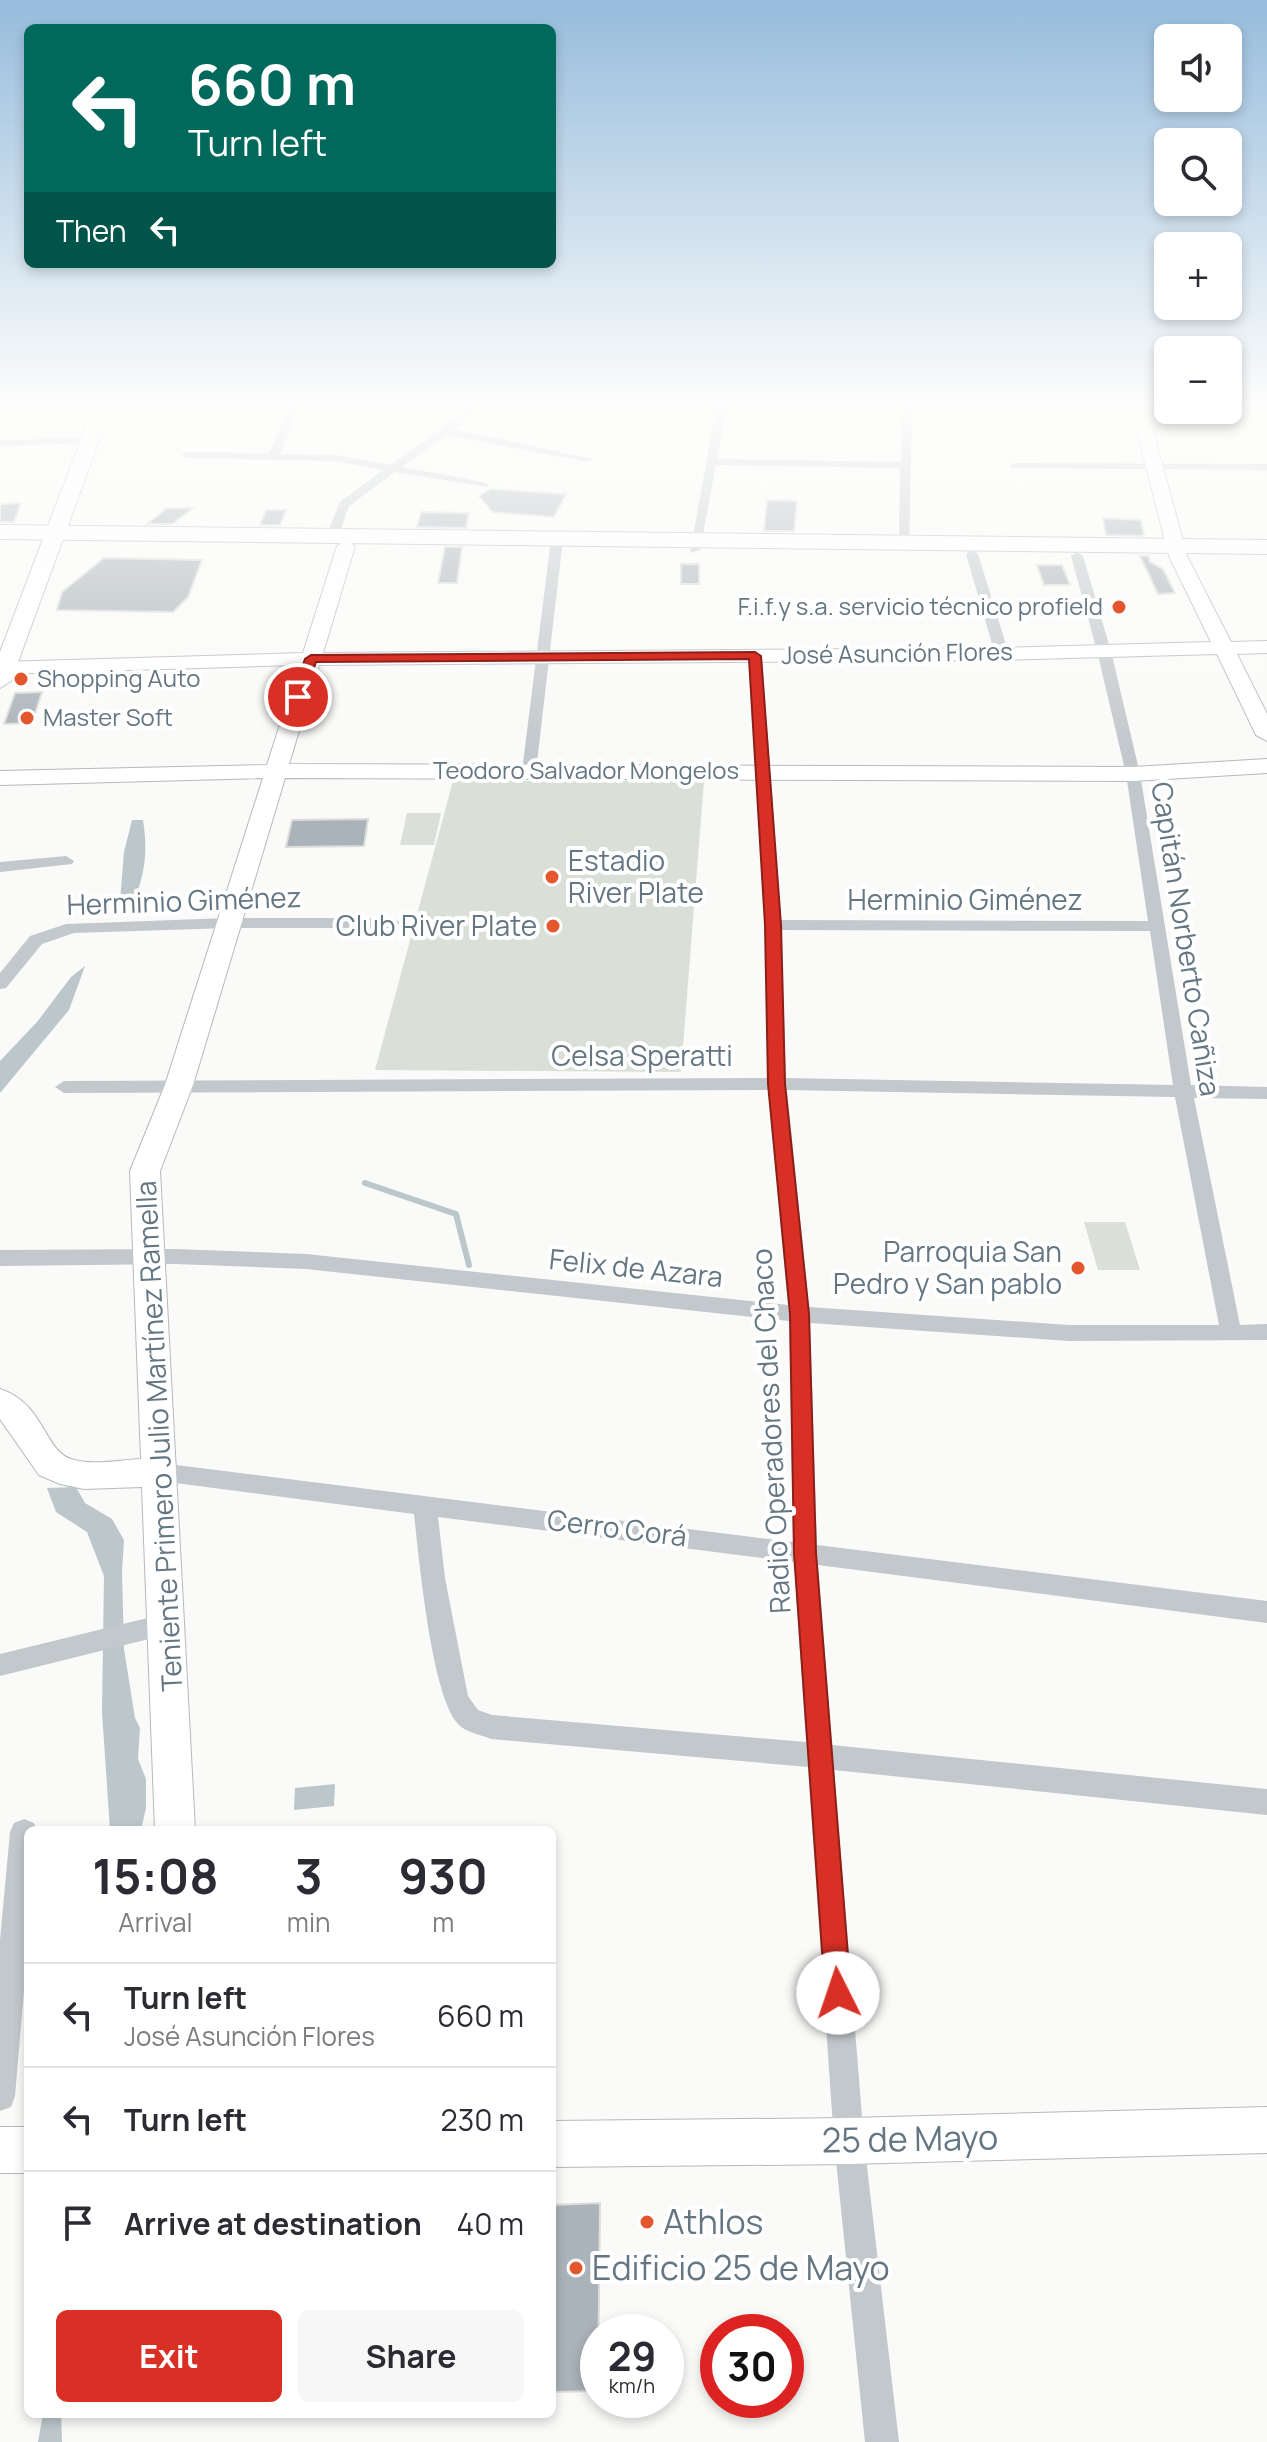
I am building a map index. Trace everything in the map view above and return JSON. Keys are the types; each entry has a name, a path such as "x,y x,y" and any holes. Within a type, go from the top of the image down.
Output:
{"highway":[{"path":"0,532 44,542 339,542"},
{"path":"0,543 557,544 1077,556 1267,547"},
{"path":"694,546 905,544 1267,557"}],"main road":[{"path":"2,672 51,522"},
{"path":"0,630 44,542"}],"street":[{"path":"339,542 342,522"},
{"path":"694,546 699,522"},
{"path":"905,522 905,544"},
{"path":"1169,522 1177,552 1221,648 1267,735"},
{"name":"Teniente Primero Julio Martínez Ramella","path":"175,1826 145,1171 179,1085 311,659 339,542"},
{"path":"529,771 557,544"},
{"path":"972,554 1002,654"},
{"name":"Capitán Norberto Cañiza","path":"1077,556 1104,651 1133,774 1183,1090 1231,1334"},
{"name":"José Asunción Flores","path":"2,672 311,659 1002,654 1267,647"},
{"name":"Radio Operadores del Chaco","path":"755,656 773,925 777,1084 799,1314 805,1553 849,2141 882,2442"},
{"name":"Teodoro Salvador Mongelos","path":"0,778 274,771 1133,774 1267,766"},
{"path":"0,867 66,861"},
{"name":"Herminio Giménez","path":"1,981 28,947 44,935 87,926 393,923"},
{"name":"Herminio Giménez","path":"773,925 1158,926"},
{"name":"Celsa Speratti","path":"64,1087 777,1084 1267,1093"},
{"name":"Felix de Azara","path":"0,1258 148,1255 283,1260 799,1314 1036,1334 1124,1336 1267,1332"},
{"name":"Cerro Corá","path":"0,1402 18,1414 47,1463 57,1470 73,1474 160,1472 1267,1612"},
{"path":"425,1504 433,1578 456,1700 469,1718 491,1727 821,1756 1267,1802"},
{"path":"0,1665 168,1624"},
{"path":"0,2096 24,1832"},
{"name":"25 de Mayo","path":"556,2144 849,2141 1267,2130"},
{"path":"0,2150 24,2150"}],"shaded area":[{"name":"Club River Plate","path":"453,781 704,781 681,1072 375,1070"},
{"path":"407,813 441,813 434,845 400,845"},
{"path":"132,820 143,820 144,868 130,913 119,913 124,852"},
{"path":"85,966 69,1010 0,1093 0,1061 37,1022 71,977"},
{"path":"1084,1222 1125,1222 1140,1270 1098,1270"},
{"path":"76,1487 85,1503 112,1519 124,1540 124,1649 135,1718 140,1728 138,1759 146,1779 146,1808 142,1826 110,1826 102,1712 104,1576 87,1532 56,1512 47,1488"},
{"path":"335,1784 334,1806 294,1810 295,1788"},
{"path":"42,2418 61,2418 62,2442 38,2442"}],"building":[{"path":"150,522 175,522 172,524 147,524"},
{"path":"261,522 281,522 280,525 260,525"},
{"path":"418,522 467,522 466,528 417,527"},
{"path":"765,522 795,522 794,531 764,531"},
{"path":"1104,522 1141,522 1144,536 1106,535"},
{"path":"445,547 462,547 457,583 438,583"},
{"path":"1140,556 1149,556 1150,562 1163,569 1175,593 1158,594"},
{"path":"104,558 202,560 188,597 173,612 57,610 62,592"},
{"path":"681,564 699,564 699,584 681,584"},
{"path":"1037,565 1062,565 1070,585 1044,585"},
{"path":"42,692 32,723 4,724 15,693"},
{"path":"368,819 364,846 286,847 292,820"},
{"name":"Edificio 25 de Mayo","path":"600,2203 599,2314 580,2314 580,2391 556,2392 556,2205"}],"waterway":[{"path":"365,1183 456,1214 469,1265"}],"place":[{"name":"F.i.f.y s.a. servicio técnico profield","path":"1119,607"},
{"name":"Shopping Auto","path":"21,679"},
{"name":"Master Soft","path":"27,718"},
{"name":"Estadio River Plate","path":"552,877"},
{"name":"Club River Plate","path":"553,926"},
{"name":"Parroquia San Pedro y San pablo","path":"1078,1268"},
{"name":"Athlos","path":"647,2222"},
{"name":"Edificio 25 de Mayo","path":"576,2268"}],"route":[{"path":"298,697 311,659 755,656 773,925 777,1084 799,1314 805,1553 838,1993"}]}
